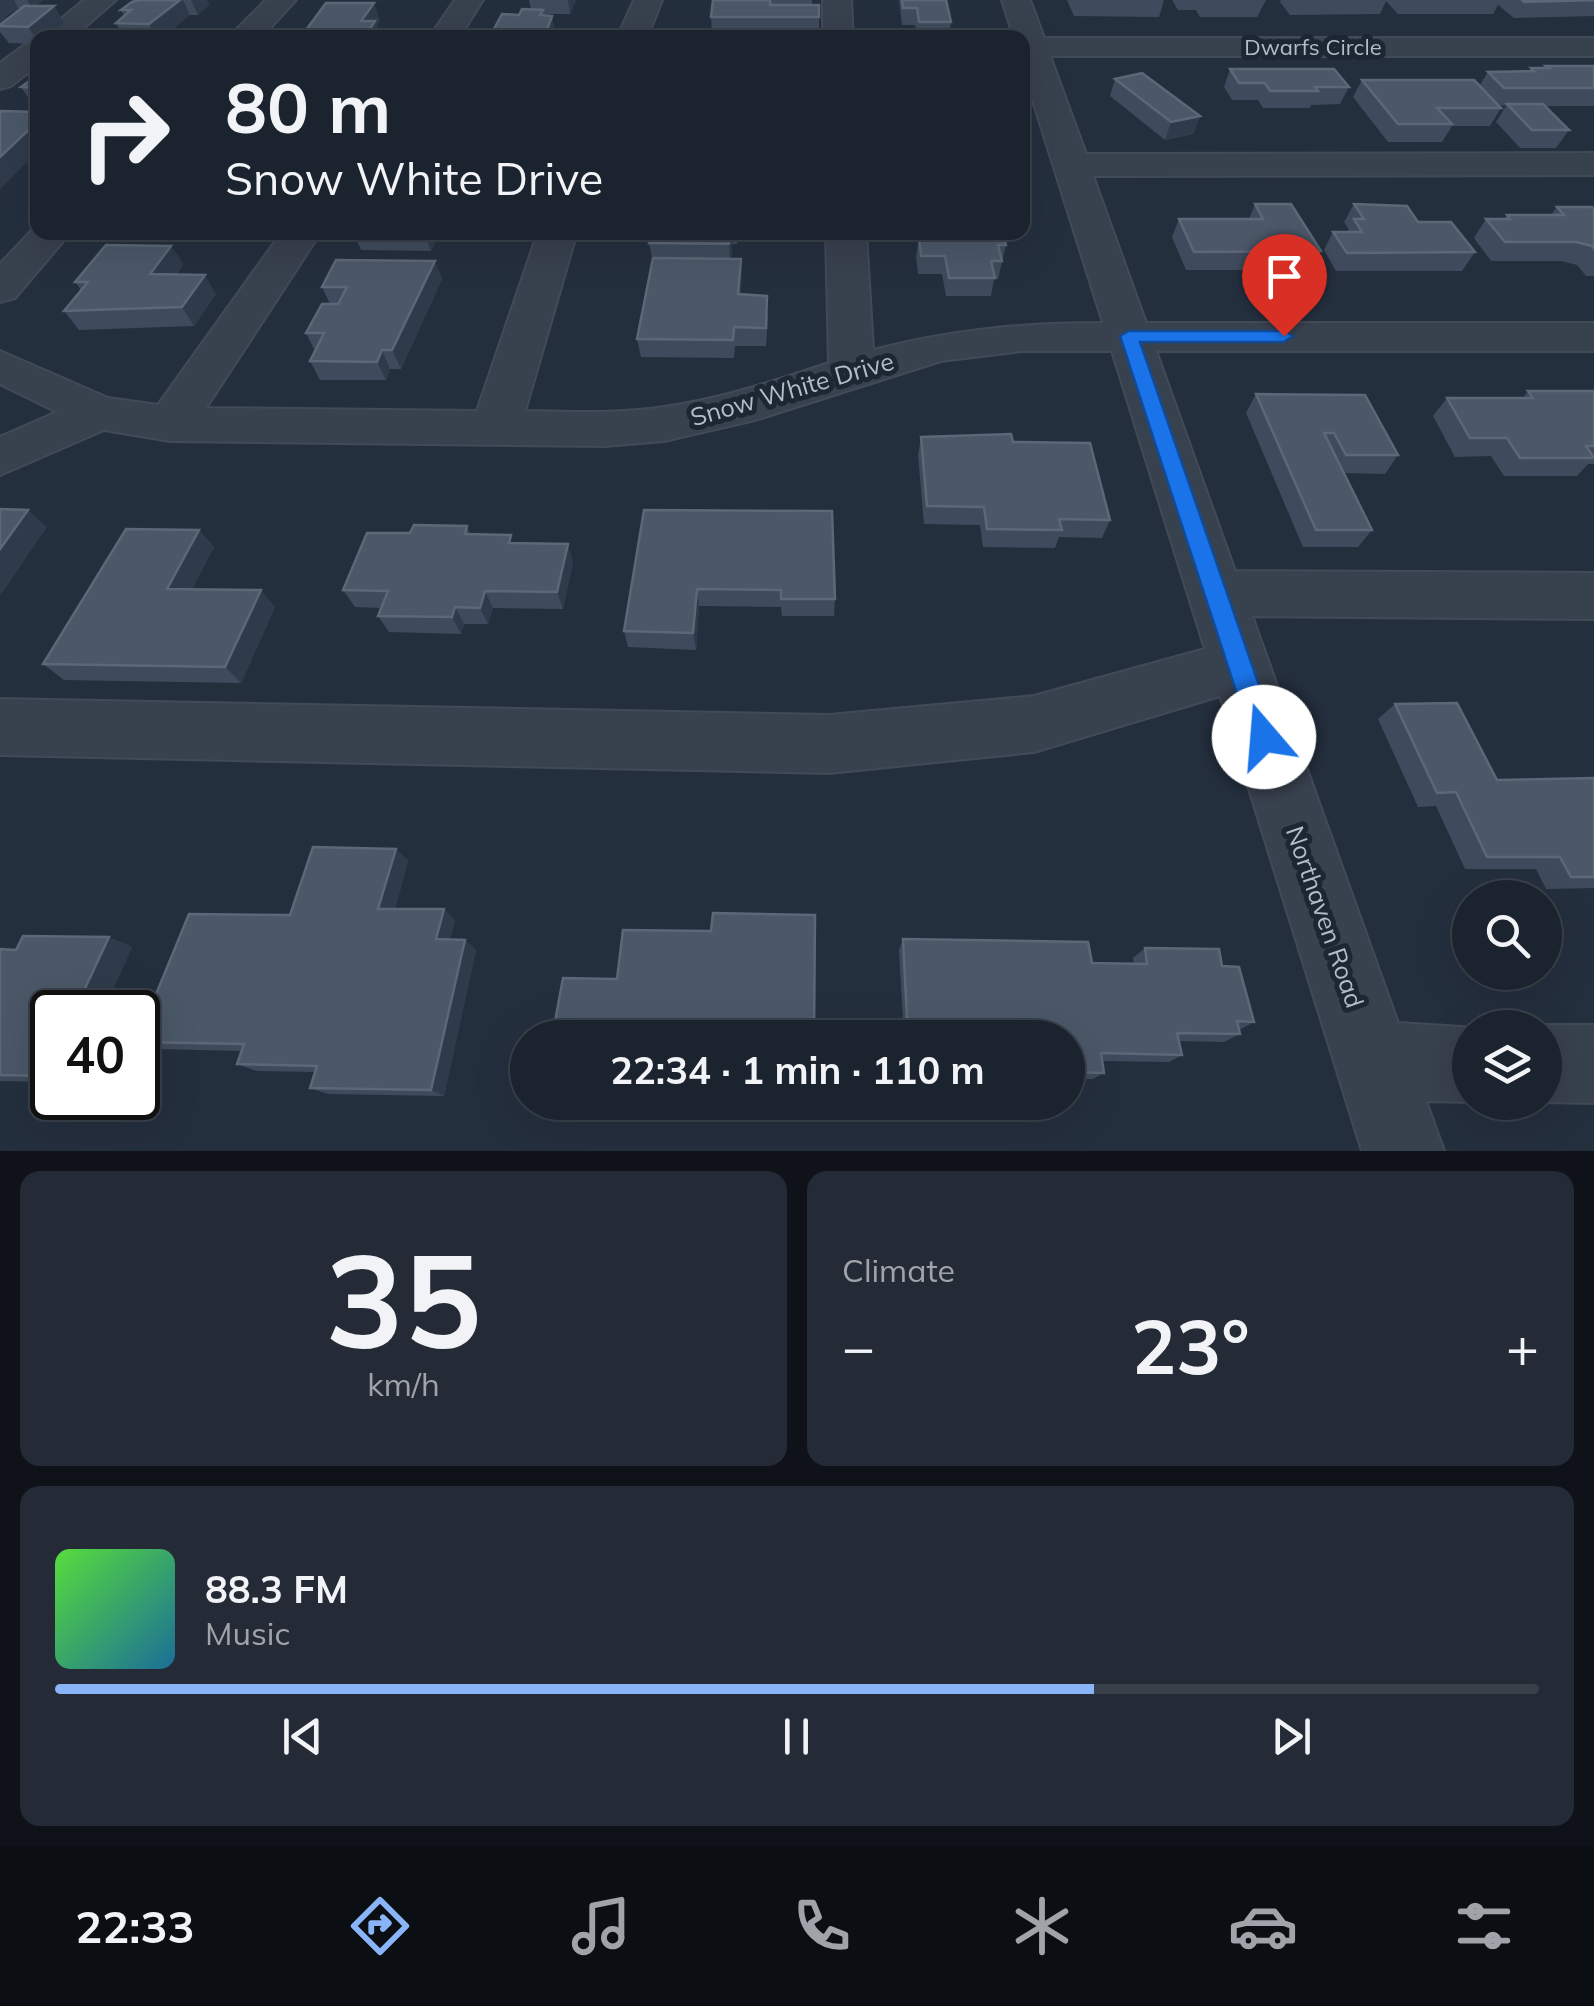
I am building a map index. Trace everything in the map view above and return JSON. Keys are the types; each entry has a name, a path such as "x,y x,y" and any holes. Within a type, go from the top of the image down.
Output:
{"street":[{"path":"63,30 102,0"},
{"path":"252,30 282,0"},
{"path":"449,30 469,0"},
{"path":"635,30 648,0"},
{"path":"836,0 838,30"},
{"name":"Dwarfs Circle","path":"1024,23 1594,48"},
{"name":"Northaven Road","path":"1030,41 1403,1151"},
{"path":"0,79 30,55"},
{"path":"1072,166 1594,164"},
{"path":"0,289 45,240"},
{"path":"170,424 296,240"},
{"path":"496,427 555,240"},
{"path":"846,240 852,371"},
{"name":"Snow White Drive","path":"0,366 99,413 170,424 605,429 664,424 755,404 939,347 1020,338 1594,337"},
{"path":"0,457 99,413"},
{"path":"1215,593 1594,596"},
{"path":"0,727 829,744 1034,724 1240,664"},
{"path":"1374,1062 1452,1064"},
{"path":"1562,1064 1594,1064"}],"building":[{"path":"139,0 180,0 149,24 116,23 131,10 121,10"},
{"path":"713,0 819,5 819,17 711,17"},
{"path":"902,0 946,0 951,22 919,22 917,8 903,8"},
{"path":"1522,0 1594,0 1524,2"},
{"path":"326,3 374,3 361,21 375,21 369,30 306,30"},
{"path":"24,6 54,6 28,27 0,26 0,25"},
{"path":"522,9 543,10 540,15 552,16 547,30 492,30 502,14 519,15"},
{"path":"1546,66 1594,66 1594,88 1504,88 1488,72 1534,71 1531,68 1549,68"},
{"path":"1230,69 1334,69 1349,87 1270,91 1265,83 1239,83"},
{"path":"1142,73 1200,116 1171,122 1115,79"},
{"path":"1362,80 1474,80 1501,108 1437,108 1452,124 1398,124"},
{"path":"1507,104 1543,104 1569,130 1532,130"},
{"path":"0,111 30,112 30,129 0,157"},
{"path":"1255,204 1291,204 1321,251 1194,252 1179,219 1263,219"},
{"path":"1354,204 1407,206 1418,222 1451,222 1475,252 1347,253 1333,232 1362,232 1354,219 1364,219"},
{"path":"1557,207 1594,209 1594,249 1576,242 1505,242 1486,219 1564,215"},
{"path":"650,240 729,240 729,244 649,243"},
{"path":"919,240 1005,240 1006,245 998,245 1002,261 991,261 995,278 949,278 945,256 921,256"},
{"path":"106,245 171,246 150,274 205,275 182,307 64,311 88,282 75,282"},
{"path":"653,258 741,259 738,294 767,296 766,328 734,327 733,340 637,339"},
{"path":"336,260 435,261 392,350 382,350 377,362 310,361 324,333 306,333 322,304 338,304 347,287 322,287"},
{"path":"1528,391 1594,391 1594,446 1586,446 1594,458 1520,458 1507,438 1470,438 1447,398 1533,398"},
{"path":"1256,394 1365,395 1398,455 1346,455 1334,433 1324,433 1372,530 1316,530"},
{"path":"1011,434 1013,442 1090,443 1110,520 1059,519 1062,530 987,529 984,507 927,506 921,437"},
{"path":"0,509 28,510 0,549"},
{"path":"644,510 832,511 835,599 781,599 781,590 697,589 693,633 624,631"},
{"path":"414,525 467,526 465,534 511,535 509,543 568,544 557,592 485,591 480,608 455,607 452,617 378,616 388,591 343,590 367,533 410,533"},
{"path":"126,529 199,530 167,589 261,590 225,667 43,664"},
{"path":"1457,703 1497,780 1594,778 1594,877 1571,877 1560,857 1487,857 1456,792 1437,793 1395,704"},
{"path":"313,847 396,849 378,909 444,909 436,939 465,940 431,1090 310,1088 317,1066 237,1064 244,1044 160,1042 158,990 189,914 290,915"},
{"path":"713,913 815,915 814,1020 555,1020 563,978 617,979 623,930 711,931"},
{"path":"23,936 109,937 84,990 30,990 30,1076 0,1075 0,949 16,950"},
{"path":"903,939 1088,942 1092,963 1147,964 1145,948 1219,949 1222,966 1239,967 1254,1022 1237,1021 1240,1034 1177,1033 1182,1055 1101,1053 1104,1073 1085,1072 1085,1020 907,1020"}],"route":[{"path":"1264,737 1129,336 1284,336"}]}
